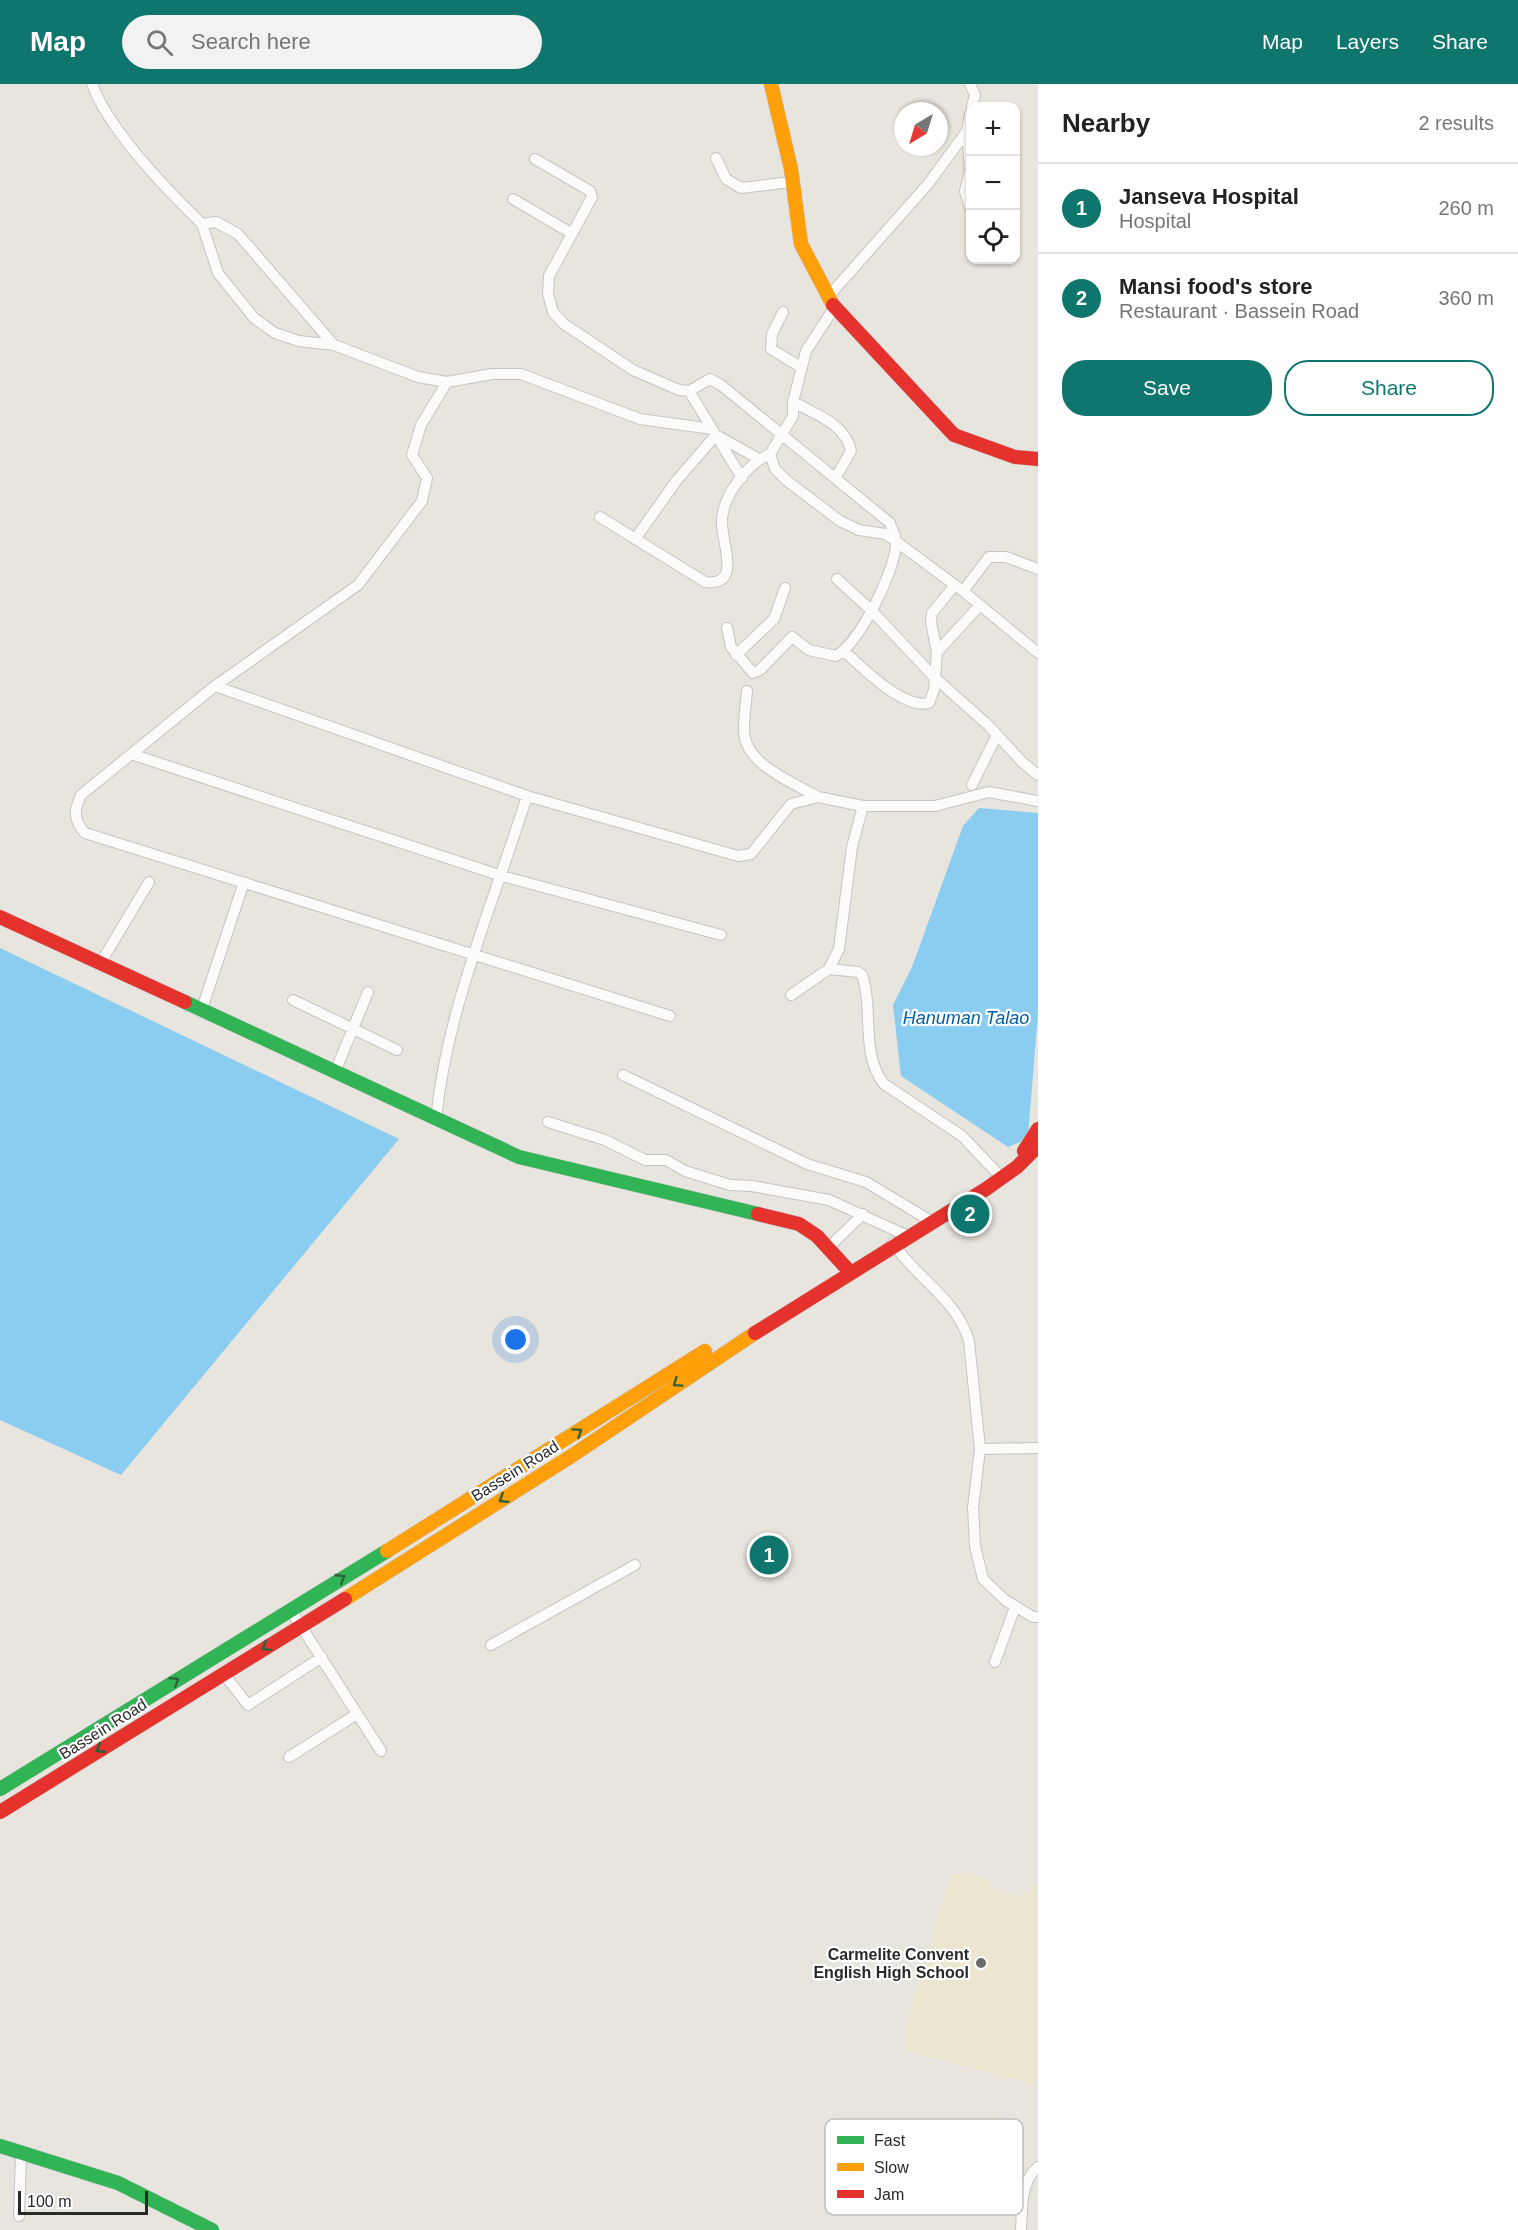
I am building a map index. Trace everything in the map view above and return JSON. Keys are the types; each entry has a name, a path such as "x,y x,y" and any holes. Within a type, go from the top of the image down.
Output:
{"main road":[{"path":"771,84 791,169 801,244 831,302 954,435 1015,457 1038,459"},
{"path":"0,917 201,1012 519,1157 798,1224 816,1236 848,1269"},
{"name":"Bassein Road","path":"0,1789 544,1454 688,1361 931,1221 1000,1176 1037,1137"},
{"name":"Bassein Road","path":"0,1812 573,1455 848,1269"},
{"path":"441,1516 451,1531"},
{"path":"0,2147 133,2188 212,2230"}],"street":[{"path":"92,84 100,104 143,160 202,224 218,273 254,318 275,333 299,340 334,345 418,377 447,382 492,374 521,374 640,419 714,432 759,459"},
{"path":"973,102 975,85"},
{"path":"600,517 705,582 713,583 722,579 727,571 728,555 721,533 724,507 742,478 759,459 770,454 793,416 793,402 806,351 831,302 928,184 966,131"},
{"path":"716,158 726,179 741,188 791,182"},
{"path":"535,159 590,191 592,197 554,263 547,286 553,312 558,319 633,370 679,390 689,391 710,379 837,477 890,523 897,542 894,561 872,611 844,651 836,656 809,650 792,637 760,670 753,673 731,647 726,628"},
{"path":"513,199 572,233"},
{"path":"202,224 216,222 238,234 334,345"},
{"path":"783,312 772,333 771,349 802,368"},
{"path":"447,382 422,425 412,455 427,478 422,501 358,585 215,686 81,795 74,810 77,825 85,833 670,1016"},
{"path":"689,391 742,478"},
{"path":"793,402 832,423 842,432 851,451 837,477"},
{"path":"635,539 714,432"},
{"path":"770,454 775,469 786,480 840,521 859,530 886,534 959,588 1038,653"},
{"path":"844,651 872,678 903,697 924,705 932,699 937,652 931,621 932,613 989,557 1006,556 1038,569"},
{"path":"837,579 872,611 934,677 1038,775"},
{"path":"736,655 774,620 785,588"},
{"path":"937,652 980,605"},
{"path":"215,686 527,796 738,856 751,854 791,804 818,797"},
{"path":"747,691 745,738 750,749 762,763 818,797 863,806 935,806 989,792 1038,801"},
{"path":"972,785 997,735"},
{"path":"131,754 502,876 721,935"},
{"path":"436,1119 448,1044 527,796"},
{"path":"791,995 829,969 839,949 852,847 863,806"},
{"path":"100,964 149,882"},
{"path":"201,1012 244,882"},
{"path":"829,969 858,972 862,975 872,1057 876,1074 884,1084 962,1136 1000,1176"},
{"path":"335,1072 368,992"},
{"path":"293,1000 397,1050"},
{"path":"623,1075 807,1164 866,1182 931,1221"},
{"path":"548,1122 605,1140 645,1160 666,1160 685,1171 730,1185 760,1187 829,1200 863,1214 900,1240 910,1267 946,1299 964,1326 969,1341 980,1449 973,1508 975,1546 982,1579 1015,1606 1038,1617"},
{"path":"828,1248 863,1214"},
{"path":"980,1449 1038,1448"},
{"path":"491,1645 635,1565"},
{"path":"995,1662 1015,1606"},
{"path":"290,1609 381,1751"},
{"path":"223,1673 248,1705 322,1657"},
{"path":"289,1757 357,1714"},
{"path":"19,2216 21,2155"},
{"path":"1023,2197 1028,2179 1038,2165"},
{"path":"1021,2230 1022,2215"}],"shaded area":[{"name":"Carmelite Convent English High School","path":"951,1874 990,1878 991,1890 1021,1897 1038,1883 1038,2076 1033,2084 909,2052 904,2035"}],"water":[{"name":"Hanuman Talao","path":"979,808 1038,813 1038,1014 1028,1135 1020,1142 1008,1147 901,1076 893,1005 912,967 963,826"},
{"path":"0,948 399,1139 121,1475 0,1420"}],"traffic: fast":[{"path":"185,1002 519,1157 758,1214"},
{"path":"0,1789 387,1551"},
{"path":"0,2146 118,2183 212,2230"}],"traffic: slow":[{"path":"771,84 791,169 801,244 833,305"},
{"path":"345,1599 573,1455 755,1333"},
{"path":"387,1551 705,1351"}],"traffic: jam":[{"path":"833,305 954,435 1015,457 1038,459"},
{"path":"0,917 185,1002"},
{"path":"1024,1151 1038,1129"},
{"path":"755,1333 986,1189 1017,1167 1038,1146"},
{"path":"758,1214 799,1224 817,1236 850,1272"},
{"path":"0,1812 345,1599"}],"place":[{"name":"Mansi food's store","path":"970,1214"},
{"name":"Janseva Hospital","path":"769,1555"},
{"name":"Carmelite Convent English High School","path":"981,1963"}]}
